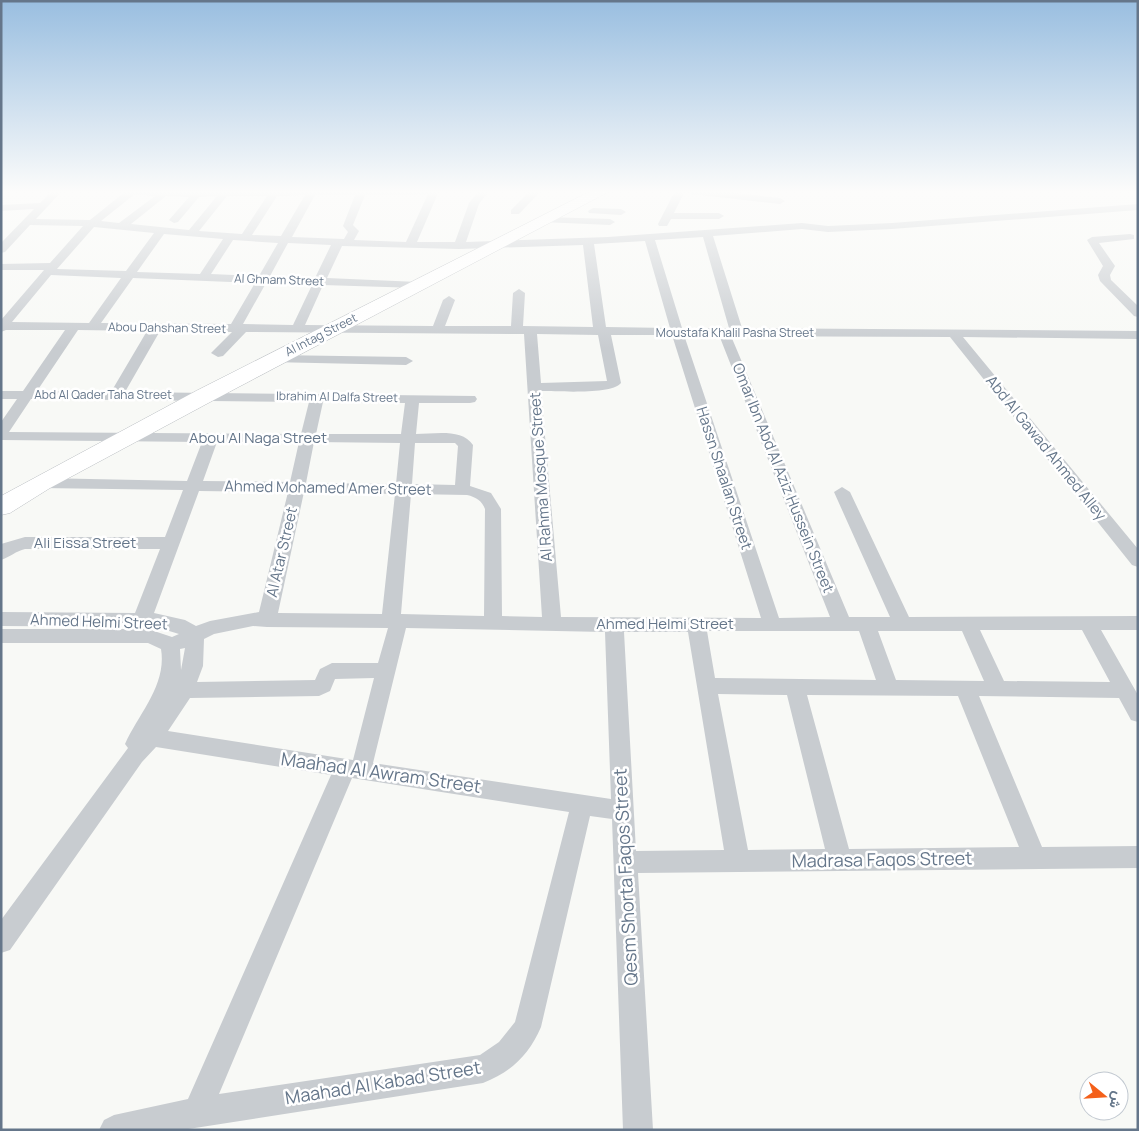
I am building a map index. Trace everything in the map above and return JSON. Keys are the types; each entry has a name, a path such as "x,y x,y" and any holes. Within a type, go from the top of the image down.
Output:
{"main road":[{"name":"Al Intag Street","path":"1,507 127,436 500,244"},
{"name":"Al Intag Street","path":"1,498 41,483"}],"street":[{"path":"2,327 73,244"},
{"path":"92,327 152,244"},
{"path":"204,277 225,244"},
{"path":"218,353 238,329 262,280 283,244"},
{"path":"297,329 320,282 342,244"},
{"path":"383,244 459,246 537,244"},
{"path":"534,386 606,386 614,383 602,332 588,244"},
{"name":"Hassn Shaalan Street","path":"655,244 677,332 772,624"},
{"name":"Omar Ibn Abd Al Aziz Hussein Street","path":"714,244 730,333 842,624"},
{"path":"1094,244 1109,266 1104,275 1106,281 1138,313"},
{"name":"Al Ghnam Street","path":"1,267 262,280 418,285"},
{"name":"Al Rahma Mosque Street","path":"519,293 534,386 552,624"},
{"path":"437,331 449,300"},
{"name":"Abou Dahshan Street","path":"2,327 333,330"},
{"path":"1,433 74,327"},
{"path":"116,395 155,328"},
{"name":"Moustafa Khalil Pasha Street","path":"333,330 1138,335"},
{"name":"Abd Al Gawad Ahmed Alley","path":"954,334 1138,561"},
{"path":"274,359 406,361"},
{"name":"Abd Al Qader Taha Street","path":"1,395 204,396"},
{"name":"Ibrahim Al Dalfa Street","path":"204,396 470,399"},
{"name":"Al Atar Street","path":"267,620 317,397"},
{"path":"197,1112 353,769 387,670 395,620 412,398"},
{"name":"Abou Al Naga Street","path":"1,436 459,439 464,441 466,445 462,490"},
{"path":"142,620 211,438"},
{"name":"Ahmed Mohamed Amer Street","path":"41,483 472,491 487,498 493,509 493,623"},
{"path":"842,492 902,623"},
{"name":"Ali Eissa Street","path":"1,554 7,548 25,543 171,543"},
{"name":"Ahmed Helmi Street","path":"1,619 142,620 167,622 195,634"},
{"name":"Ahmed Helmi Street","path":"1,636 148,636 161,639 170,646 195,634 225,624 267,620 395,620 614,625 1138,623"},
{"path":"866,624 889,688"},
{"path":"968,624 998,689"},
{"path":"1088,624 1133,702"},
{"name":"Qesm Shorta Faqos Street","path":"614,625 638,1130"},
{"path":"696,625 738,862"},
{"path":"1,941 142,743 167,719 184,690 193,666 195,634"},
{"path":"142,743 170,678 173,656 170,646"},
{"path":"184,690 318,688 323,685 327,674 332,671 387,670"},
{"path":"707,686 998,689 1133,702"},
{"path":"795,687 840,861"},
{"path":"965,688 1035,858"},
{"name":"Maahad Al Awram Street","path":"142,743 353,769 623,811"},
{"name":"Maahad Al Kabad Street","path":"114,1130 197,1112 483,1069 502,1060 517,1045 527,1027 582,804"},
{"name":"Madrasa Faqos Street","path":"626,862 1138,857"}]}
